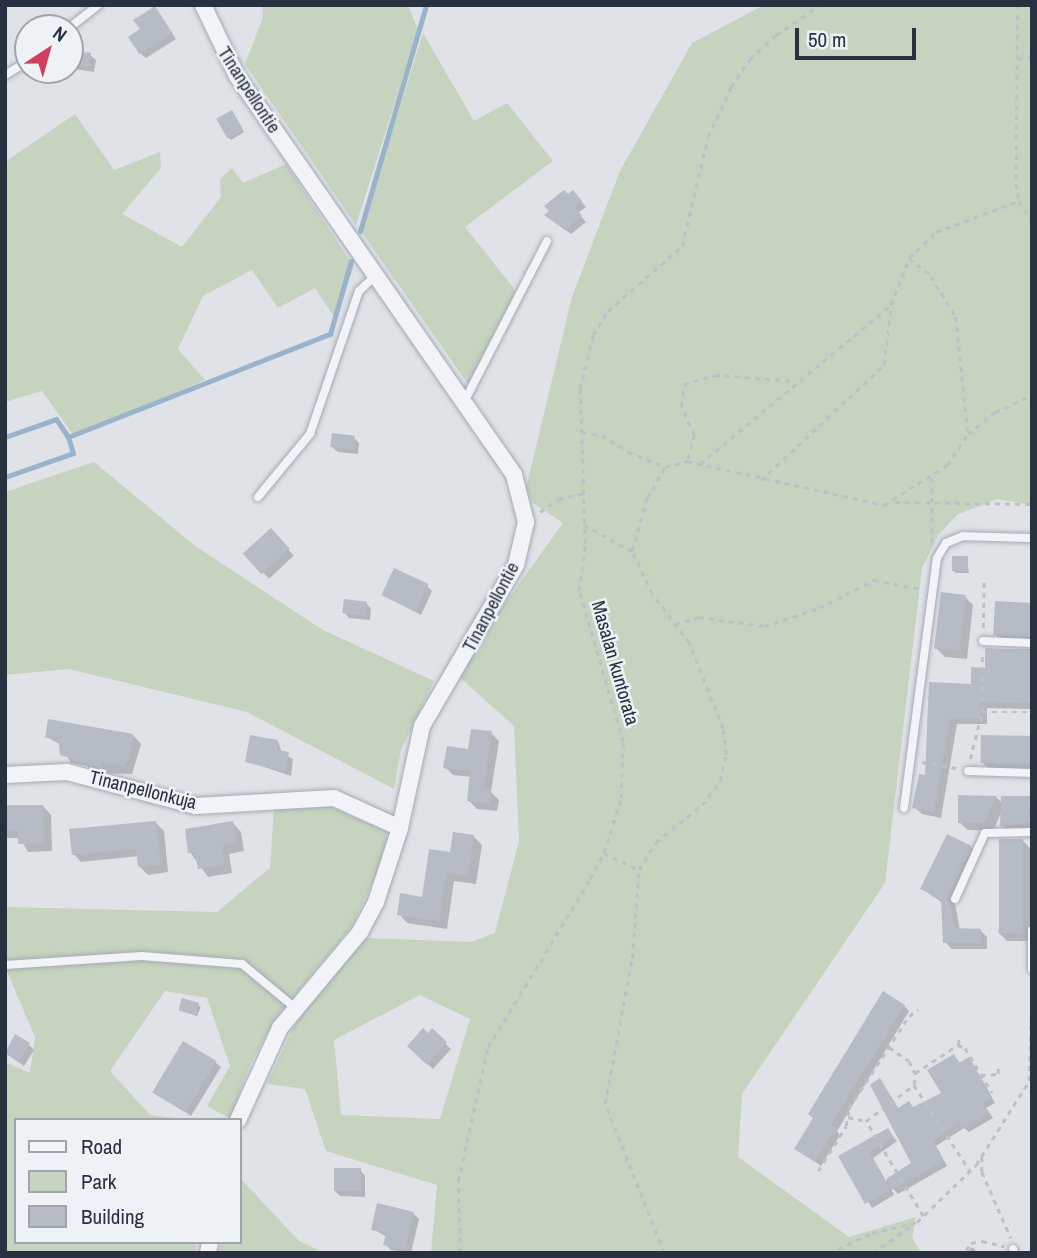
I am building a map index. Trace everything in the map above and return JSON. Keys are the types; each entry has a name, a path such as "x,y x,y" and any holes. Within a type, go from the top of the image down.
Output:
{"street":[{"name":"Tinanpellontie","path":"203,5 237,76 514,475 526,522 516,565 422,726 400,828 360,932 294,1007 266,1054 239,1118"},
{"name":"Tinanpellonkuja","path":"5,775 67,772 196,806 334,798 400,828"}],"lane":[{"path":"464,402 547,241"},
{"path":"258,497 310,434 359,291 376,275"},
{"path":"904,808 937,558 946,543 963,536 1032,538"},
{"path":"982,641 1032,643"},
{"path":"968,771 1032,773"},
{"path":"955,898 985,833 1032,832"},
{"path":"1032,930 1032,969"},
{"path":"5,965 142,957 242,964 294,1007"}],"path":[{"name":"Masalan kuntorata","path":"460,1253 458,1181 488,1047 604,853 621,798 623,742 579,591 584,525 580,389 593,335 608,311 682,246 708,137 731,87 750,59 776,35 820,5"},
{"path":"1018,5 1013,125 1019,201 1032,220"},
{"path":"1017,59 1032,56"},
{"path":"761,480 884,365 891,305 909,258 936,232 1019,201"},
{"path":"909,258 930,276 956,317 968,435"},
{"path":"700,464 796,381 891,305"},
{"path":"687,461 694,435 681,406 684,384 715,375 796,381"},
{"path":"894,502 947,465 968,435 995,412 1032,395"},
{"path":"580,431 602,435 628,453 665,467 687,461 859,501 1032,504"},
{"path":"632,551 647,498 665,467"},
{"path":"932,478 931,541 937,558"},
{"path":"526,522 558,499 584,494"},
{"path":"584,525 632,551 652,594 689,643 723,729 726,755 714,789 656,842 639,870 632,958 605,1104 664,1253"},
{"path":"911,761 968,771 982,712 984,579"},
{"path":"675,624 699,617 764,625 819,608 874,580 931,591"},
{"path":"982,712 1032,712"},
{"path":"604,853 639,870"},
{"path":"873,1253 917,1222 970,1171 982,1157 1029,1081 1032,988"},
{"path":"818,1171 889,1047 918,1010"},
{"path":"915,1073 958,1045 960,1035"},
{"path":"958,1045 992,1092"},
{"path":"889,1047 909,1061 915,1073 914,1085 970,1171"},
{"path":"981,1074 998,1074 998,1066"},
{"path":"866,1121 914,1085"},
{"path":"848,1116 866,1121 923,1216"},
{"path":"982,1157 982,1172 1014,1251"},
{"path":"829,1253 872,1233 917,1222"},
{"path":"966,1250 971,1243 982,1241 1014,1251"}],"green space":[{"path":"262,5 408,5 418,30 356,225 245,64 263,17"},
{"path":"764,5 1032,5 1032,505 998,499 958,514 939,534 922,568 885,883 742,1094 738,1157 849,1237 916,1217 912,1238 921,1253 431,1253 437,1185 326,1151 305,1089 267,1084 299,1015 366,938 471,942 495,933 519,841 514,726 455,673 563,523 533,503 526,488 572,297 620,171 692,43","holes":["420,995 470,1019 440,1119 341,1115 334,1040"]},
{"path":"423,33 474,121 507,103 553,161 465,227 516,291 468,384 361,231"},
{"path":"75,114 114,170 160,152 161,168 122,214 182,247 221,197 220,179 232,168 243,183 286,164 354,267 334,317 315,288 278,308 252,270 203,296 178,349 205,380 74,436 42,391 5,402 5,162"},
{"path":"94,462 195,546 323,630 434,681 401,750 394,789 247,712 69,669 5,675 5,492"},
{"path":"331,807 388,832 380,867 352,926 274,1021 249,1067 231,1118 207,1106 230,1066 207,998 165,991 110,1071 150,1115 173,1118 14,1118 14,1244 197,1244 195,1253 5,1253 5,1062 30,1073 35,1037 5,967 5,907 217,912 270,868 274,808"},
{"path":"242,1180 299,1241 325,1253 219,1253 221,1244 242,1244"}],"building":[{"path":"155,6 172,33 139,54 128,37 140,29 133,20"},
{"path":"84,52 91,53 90,67 84,66"},
{"path":"232,110 243,130 227,139 216,119"},
{"path":"564,190 568,194 573,190 582,201 575,207 582,216 565,230 544,215 549,211 544,206"},
{"path":"332,433 355,436 353,450 330,447"},
{"path":"271,528 290,549 261,574 243,553"},
{"path":"952,556 968,556 968,571 952,571"},
{"path":"394,568 428,584 416,611 381,595"},
{"path":"941,592 966,595 959,652 934,649"},
{"path":"344,599 367,602 365,616 342,613"},
{"path":"995,601 1032,603 1030,637 993,635"},
{"path":"985,648 1032,650 1032,703 980,702 980,718 950,718 934,812 912,808 919,774 925,775 929,682 971,684 971,667 985,668"},
{"path":"48,719 133,734 129,760 124,766 102,762 101,768 60,755 58,737 45,738"},
{"path":"471,729 492,731 484,789 491,790 490,804 467,801 470,771 443,768 447,746 468,749"},
{"path":"250,735 278,740 277,750 289,752 286,772 245,762"},
{"path":"981,735 1032,736 1032,764 981,763"},
{"path":"958,795 997,796 984,823 958,823"},
{"path":"1001,796 1030,796 1029,823 1000,826"},
{"path":"5,805 43,805 44,843 18,844 18,830 5,830"},
{"path":"156,821 161,865 138,867 136,849 72,855 69,829"},
{"path":"233,821 237,843 222,846 225,865 198,869 195,852 188,853 185,829"},
{"path":"453,832 474,835 468,876 446,873 439,921 397,915 400,893 422,897 429,849 450,852"},
{"path":"947,834 972,846 949,897 955,928 981,929 981,943 943,943 941,899 920,889"},
{"path":"999,839 1023,839 1023,933 999,933"},
{"path":"883,991 905,1005 847,1098 832,1125 836,1128 815,1162 794,1149 813,1118 808,1114"},
{"path":"182,998 199,1003 196,1015 178,1010"},
{"path":"423,1028 428,1033 432,1028 447,1042 427,1065 407,1046"},
{"path":"15,1034 30,1043 18,1062 5,1053"},
{"path":"183,1041 216,1061 186,1113 152,1092"},
{"path":"954,1054 959,1063 969,1057 992,1097 983,1103 989,1113 962,1129 959,1123 933,1141 944,1161 892,1190 886,1179 911,1163 870,1085 880,1078 898,1108 909,1101 913,1107 941,1093 927,1070"},
{"path":"888,1128 893,1136 869,1152 890,1190 865,1204 838,1156"},
{"path":"334,1168 361,1168 361,1191 334,1191"},
{"path":"377,1203 414,1212 405,1250 383,1245 386,1233 371,1230"}],"waterway":[{"path":"360,231 426,5"},
{"path":"5,477 73,453 68,437 330,334 351,261"},
{"path":"5,437 56,419 68,437"}]}
